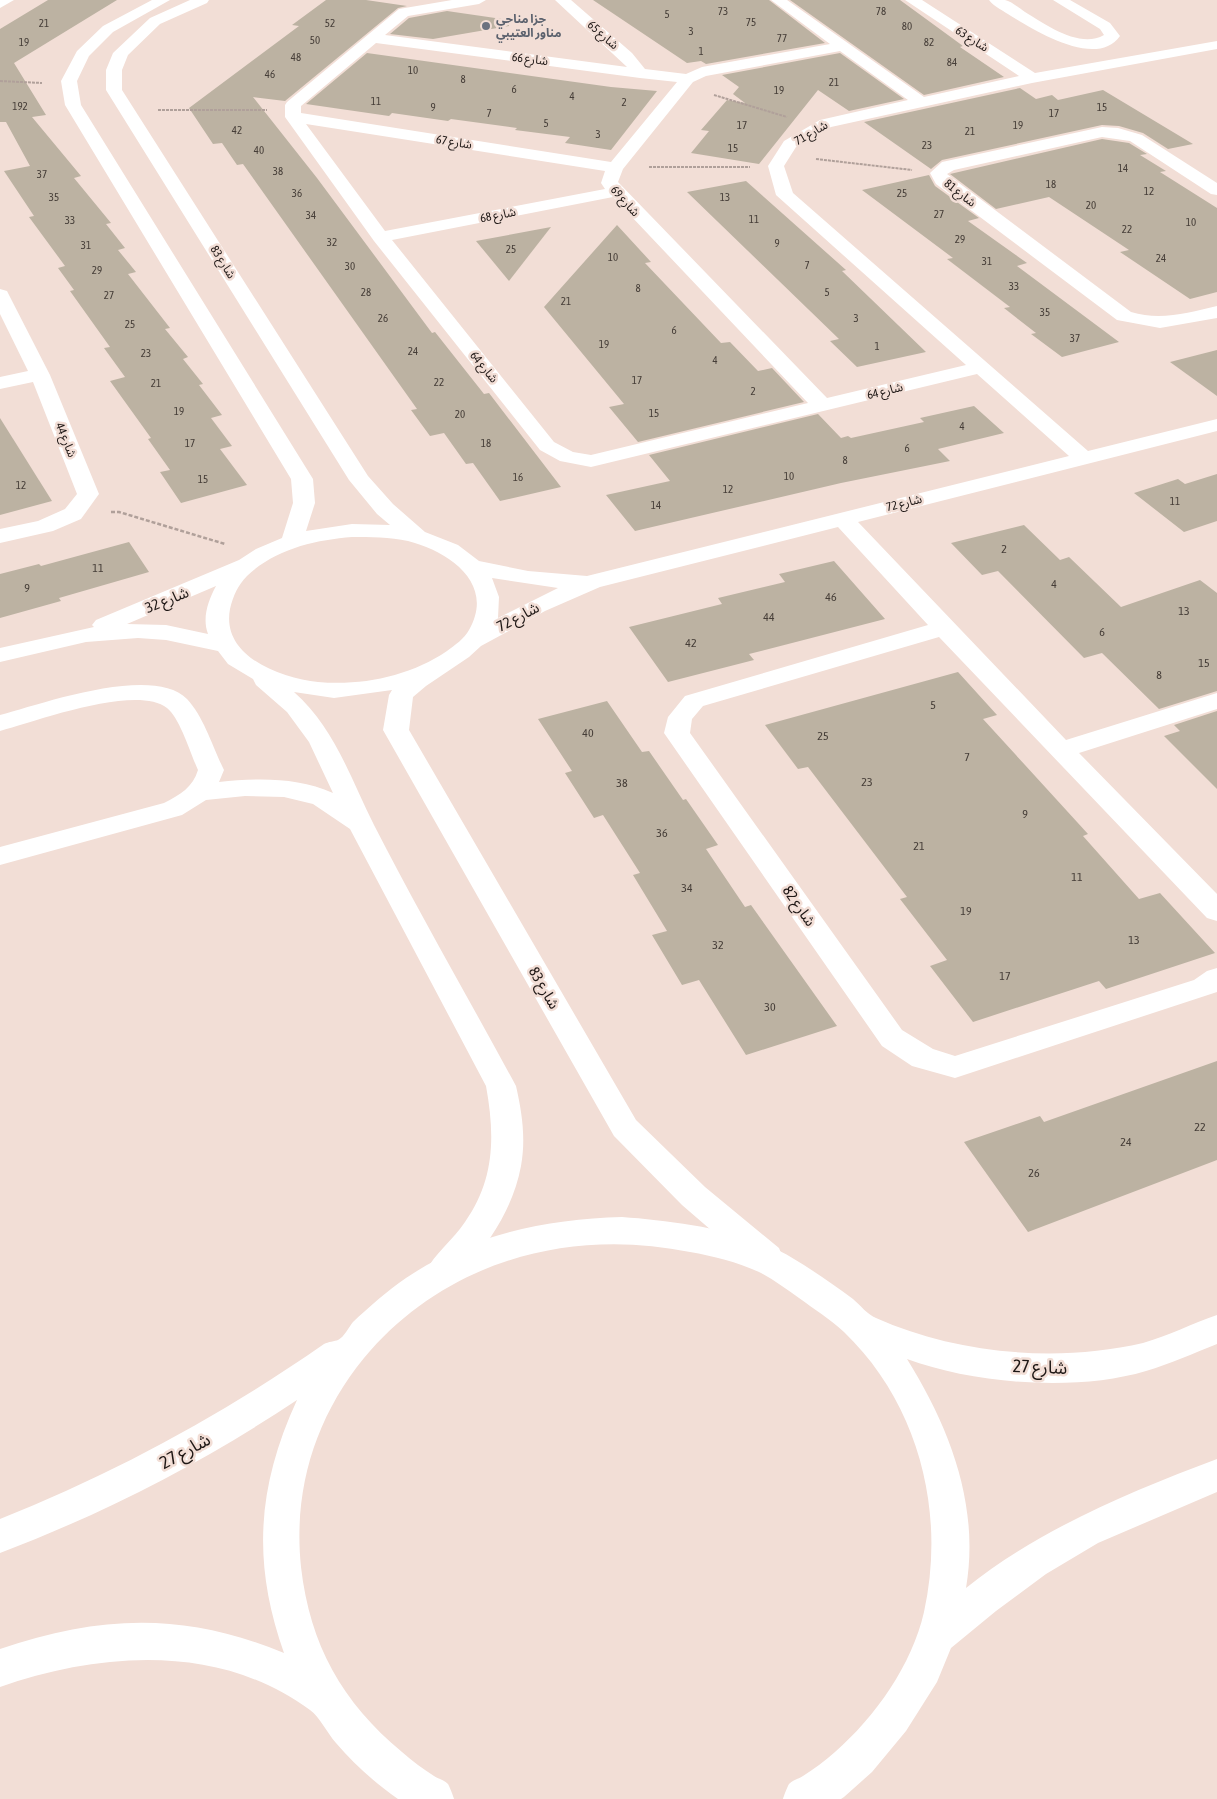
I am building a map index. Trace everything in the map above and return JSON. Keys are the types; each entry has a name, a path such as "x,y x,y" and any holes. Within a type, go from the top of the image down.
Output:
{"street":[{"path":"0,4 7,0"},
{"path":"163,0 108,29 82,54 69,81 73,105 302,479 304,503 292,542"},
{"name":"شارع 83","path":"202,0 156,21 122,53 114,70 114,90 360,480 385,508 418,537"},
{"path":"293,114 293,105 404,12 479,0"},
{"name":"شارع 65","path":"562,0 627,56 640,73"},
{"path":"778,0 922,102"},
{"name":"شارع 63","path":"912,0 1032,78"},
{"path":"996,0 1069,41 1102,43 1113,36 1105,26 1060,0"},
{"name":"شارع 66","path":"371,38 640,73 686,82"},
{"name":"شارع 71","path":"780,161 790,144 826,123 1032,78 1217,44"},
{"name":"شارع 69","path":"823,406 615,192 609,183 615,168 686,82 702,72 842,46"},
{"name":"شارع 67","path":"293,114 615,168"},
{"name":"شارع 64","path":"293,114 380,237 548,446 567,457 591,462 981,368"},
{"name":"شارع 81","path":"1217,190 1136,138 1118,133 1102,132 948,166 938,173 942,180 1124,316 1143,323 1166,324 1217,312"},
{"path":"780,161 785,195 1084,458"},
{"name":"شارع 68","path":"380,237 615,192"},
{"name":"شارع 44","path":"0,295 40,375 88,494 74,514"},
{"path":"0,383 40,375"},
{"name":"شارع 72","path":"473,642 538,606 592,582 1217,425"},
{"path":"0,536 45,526 74,514"},
{"path":"842,519 944,628 1217,911"},
{"name":"شارع 32","path":"0,655 80,634 172,598 292,542 333,532 377,530 418,537"},
{"path":"252,670 276,680 295,685 334,690 366,688 397,683 425,674 452,659 473,642 485,622 489,603 485,584 473,566 458,554 418,537"},
{"path":"256,558 234,576 222,593 216,611 217,629 225,646 282,694 310,723 321,740 361,825 501,1086 508,1112 510,1140 508,1158 498,1195 484,1222 465,1249 441,1273"},
{"name":"شارع 72","path":"473,566 530,580 592,582"},
{"name":"شارع 82","path":"944,628 694,701 680,717 677,732 892,1038 923,1058 955,1067 1204,988 1217,978"},
{"name":"شارع 32","path":"80,634 146,630 188,635 225,646"},
{"name":"شارع 83","path":"425,674 401,695 396,730 625,1128 669,1174 720,1221 776,1265"},
{"path":"0,723 117,693 141,691 162,695 178,705 211,770 208,781 201,792 189,802 173,809 0,856"},
{"path":"1061,750 1217,701"},
{"path":"201,792 268,786 296,790 337,805 361,825"},
{"path":"422,1794 363,1743 325,1697 303,1650 288,1602 280,1554 281,1507 290,1460 306,1417 328,1377 356,1340 400,1300 441,1273 486,1252 533,1238 582,1230 631,1230 681,1235 729,1248 776,1265 821,1295 863,1328 906,1384 936,1446 952,1516 949,1590 927,1661 886,1728 832,1787 803,1799"},
{"name":"شارع 27","path":"863,1328 932,1352 959,1358 1004,1366 1076,1368 1145,1357 1217,1329"},
{"name":"شارع 27","path":"0,1536 108,1490 182,1453 302,1380 356,1340"},
{"path":"935,1637 1033,1562 1085,1531 1217,1475"},
{"path":"0,1668 22,1660 87,1644 151,1640 213,1648 271,1667 325,1697"}],"path":[{"path":"0,81 70,85"},
{"path":"686,82 818,127"},
{"path":"127,110 293,114"},
{"path":"615,168 780,161 938,173"},
{"path":"74,514 119,512 256,558"}],"building":[{"path":"48,0 117,0 14,63 46,115 32,117 81,176 74,178 111,223 106,224 125,248 118,250 136,272 128,274 170,328 165,329 188,357 183,359 203,384 199,385 222,415 211,418 232,446 220,449 247,485 181,503 160,472 170,470 148,439 151,438 110,381 125,377 104,348 110,347 70,291 74,290 58,268 65,266 29,217 34,216 4,171 30,166 6,122 0,122 0,29"},
{"path":"326,0 366,0 407,6 398,8 285,101 253,97 317,178 432,333 435,332 484,394 489,393 561,487 500,501 473,463 466,464 444,433 430,436 411,410 417,409 243,164 237,165 222,143 213,144 189,108 299,26 292,25"},
{"path":"593,0 769,0 825,43 706,64 701,61 687,63"},
{"path":"790,0 900,0 963,46 960,47 1004,77 924,95"},
{"path":"447,11 509,20 509,26 433,39 390,34 409,18"},
{"path":"367,53 611,87 657,91 611,150 565,143 570,137 515,130 517,128 392,113 389,116 306,104"},
{"path":"840,53 904,99 849,111 818,90 759,164 691,153 709,131 701,130 727,100 745,103 733,94 739,87 722,75"},
{"path":"1020,88 1036,99 1052,95 1058,100 1103,90 1193,144 1168,149 1143,133 1119,126 1102,125 942,160 931,169 864,122"},
{"path":"1102,139 1129,143 1147,154 1140,155 1166,171 1160,172 1217,208 1217,292 1190,299 1120,252 1129,250 1049,197 996,209 950,174"},
{"path":"929,175 935,186 979,218 968,221 1027,263 1017,266 1119,342 1062,357 1031,334 1036,333 1004,308 1010,307 947,259 953,258 862,190"},
{"path":"746,181 846,270 842,271 926,352 857,367 830,341 839,339 687,192"},
{"path":"617,225 651,262 645,263 721,343 730,342 758,371 772,368 804,402 638,442 609,407 624,404 544,307"},
{"path":"551,227 509,281 476,241"},
{"path":"1217,350 1217,396 1170,362"},
{"path":"974,406 1004,433 938,449 950,461 841,483 635,531 606,495 670,481 649,455 818,414 841,438 848,436 851,438 924,422 920,418"},
{"path":"0,418 52,501 0,515"},
{"path":"1217,474 1217,521 1184,532 1134,493 1178,479 1185,484"},
{"path":"1024,525 1060,560 1069,557 1121,607 1200,580 1217,593 1217,691 1159,709 1102,653 1084,658 998,571 982,575 951,543"},
{"path":"129,542 149,572 59,598 61,601 0,618 0,574 39,564 41,566"},
{"path":"834,561 885,619 749,654 754,660 668,682 629,627 722,604 718,598 785,582 779,574"},
{"path":"958,672 997,715 983,719 1088,834 1083,836 1139,899 1160,893 1215,953 1106,989 1099,981 973,1022 930,966 947,960 900,899 907,897 808,767 798,769 765,725"},
{"path":"607,701 642,752 649,751 683,800 686,799 718,845 706,849 745,907 751,905 837,1026 746,1055 699,980 682,985 652,935 667,931 633,875 640,873 603,815 594,818 565,773 572,771 538,719"},
{"path":"1217,711 1217,789 1164,736 1180,731 1174,725"},
{"path":"1217,1061 1217,1160 1028,1232 964,1142 1040,1116 1044,1122"}],"place":[{"name":"جزا مناحي مناور العتيبي","path":"486,26"}]}
